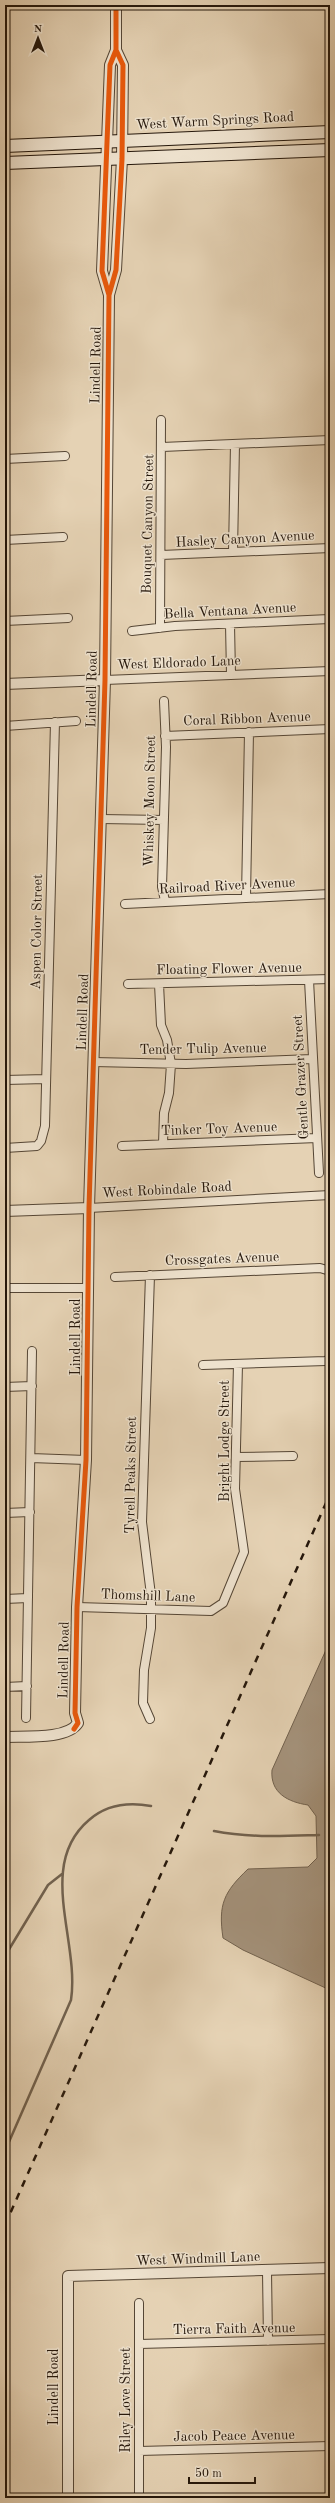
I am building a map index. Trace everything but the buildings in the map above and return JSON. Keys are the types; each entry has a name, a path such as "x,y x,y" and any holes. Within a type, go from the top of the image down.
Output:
{"main road":[{"name":"West Warm Springs Road","path":"5,146 107,140 330,132"},
{"path":"5,163 330,150"}],"street":[{"name":"Lindell Road","path":"5,1737 65,1734 74,1729 78,1723 75,1713 77,1607 86,1460 89,1208 105,680 109,295 116,270 122,159 122,66 116,50 116,5"},
{"name":"Lindell Road","path":"109,295 102,271 110,65 116,50"},
{"name":"Bouquet Canyon Street","path":"160,628 162,420"},
{"path":"162,447 330,440"},
{"path":"233,552 235,444"},
{"path":"5,459 65,456"},
{"path":"330,502 330,636"},
{"path":"5,540 63,537"},
{"name":"Hasley Canyon Avenue","path":"161,556 330,548"},
{"path":"5,621 68,618"},
{"name":"Bella Ventana Avenue","path":"132,631 160,628 329,619"},
{"path":"230,624 231,675"},
{"name":"West Eldorado Lane","path":"5,684 330,671"},
{"name":"Whiskey Moon Street","path":"164,701 165,736 162,887 165,901"},
{"path":"5,726 76,721"},
{"name":"Aspen Color Street","path":"5,1148 32,1147 41,1142 45,1126 55,722"},
{"name":"Coral Ribbon Avenue","path":"165,736 330,729"},
{"path":"246,897 249,732"},
{"path":"101,819 164,820"},
{"name":"Railroad River Avenue","path":"125,904 330,893"},
{"name":"Floating Flower Avenue","path":"128,984 330,979"},
{"name":"Gentle Grazer Street","path":"309,980 316,1138 320,1173"},
{"path":"159,984 160,1025 167,1040 171,1064 169,1092 164,1114 163,1144"},
{"name":"Tender Tulip Avenue","path":"93,1062 171,1064 312,1059"},
{"path":"5,1080 46,1079"},
{"name":"Tinker Toy Avenue","path":"122,1146 316,1138"},
{"name":"West Robindale Road","path":"5,1211 330,1195"},
{"name":"Crossgates Avenue","path":"115,1277 320,1268 330,1270"},
{"name":"Tyrell Peaks Street","path":"150,1275 142,1522 150,1582 151,1609 143,1686 143,1702 150,1719"},
{"path":"5,1288 88,1288"},
{"path":"26,1718 32,1351"},
{"path":"203,1365 326,1361 330,1358"},
{"name":"Bright Lodge Street","path":"218,1608 223,1604 244,1552 236,1502 238,1364"},
{"path":"5,1387 32,1386"},
{"path":"236,1457 293,1456"},
{"path":"31,1458 86,1460"},
{"path":"5,1513 30,1512"},
{"path":"5,1599 28,1598"},
{"name":"Thomshill Lane","path":"77,1607 211,1611 218,1608"},
{"path":"5,1687 27,1686"},
{"name":"West Windmill Lane","path":"68,2276 330,2268"},
{"path":"267,2271 268,2341"},
{"name":"Lindell Road","path":"68,2276 68,2498"},
{"name":"Riley Love Street","path":"139,2303 139,2497"},
{"name":"Tierra Faith Avenue","path":"139,2344 330,2339"},
{"name":"Jacob Peace Avenue","path":"139,2451 330,2446"}],"shaded area":[{"path":"330,1641 330,1990 243,1950 223,1938 221,1916 222,1907 228,1892 248,1869 308,1867 317,1858 316,1816 308,1805 287,1799 277,1790 272,1778 272,1770"}],"waterway":[{"path":"5,2151 71,2000 72,1977 62,1881 65,1859 73,1838 89,1820 103,1810 126,1804 151,1806"},
{"path":"214,1831 254,1836 319,1835"},
{"path":"5,1956 48,1885 62,1874"}],"railway":[{"path":"5,2225 330,1494"}],"cycle path":[{"path":"109,295 102,271 110,65 116,50 116,5"},
{"path":"74,1729 78,1723 75,1713 77,1607 86,1460 89,1208 105,680 109,295 116,270 122,159 123,65 116,50"}]}
